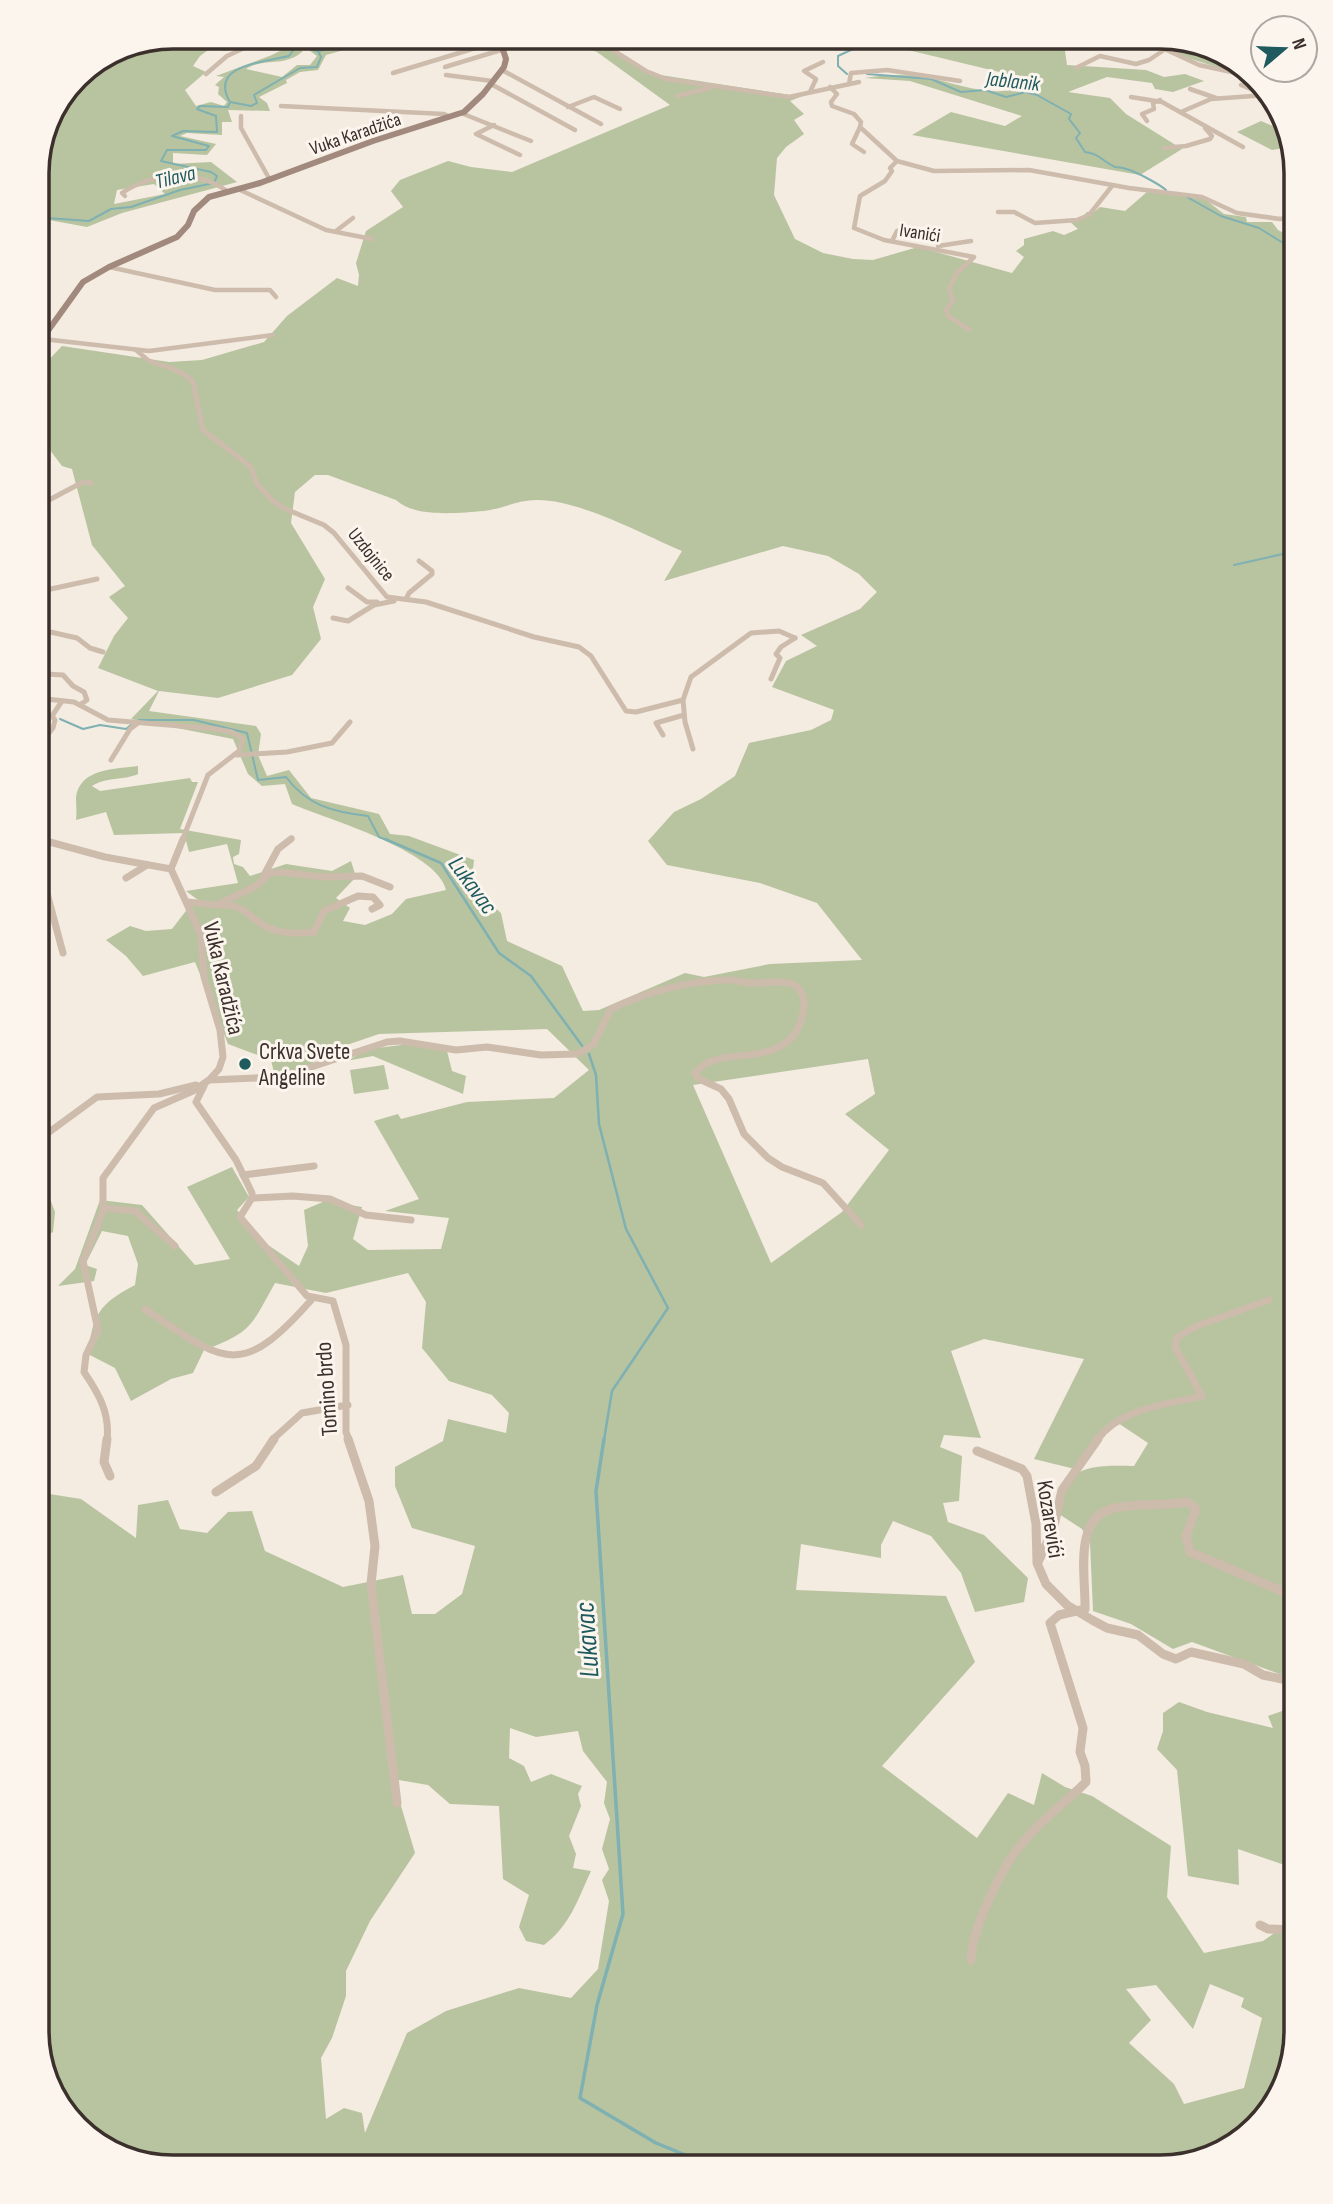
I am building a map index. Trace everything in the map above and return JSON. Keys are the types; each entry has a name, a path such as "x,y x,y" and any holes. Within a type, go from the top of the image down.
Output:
{"street":[{"path":"206,74 227,56 243,49"},
{"path":"393,73 476,49"},
{"path":"611,49 653,76 789,97 859,82"},
{"path":"445,66 501,50 506,59 502,70 601,124"},
{"path":"1076,68 1100,56 1136,64 1149,60 1164,50 1199,65 1232,72"},
{"path":"810,92 816,79 804,71 823,62"},
{"path":"849,84 851,73 861,69 960,81"},
{"name":"Vuka Karadžića","path":"49,329 83,282 109,267 172,241 186,229 201,203 227,191 270,180 373,141 461,113 502,70"},
{"path":"446,75 492,83 575,130"},
{"path":"1241,85 1251,89"},
{"path":"677,96 714,86"},
{"path":"830,87 837,94 831,102 832,106 854,114 861,120 852,144 864,152"},
{"path":"1191,89 1217,98"},
{"path":"1242,103 1243,99 1253,95"},
{"path":"1181,112 1217,98 1256,95"},
{"path":"568,107 594,97 620,109"},
{"path":"1131,97 1160,100 1205,128 1228,136 1243,147"},
{"path":"1147,121 1142,114 1154,108 1153,103 1160,100"},
{"name":"Vuka Karadžića","path":"281,106 443,114 450,117"},
{"path":"461,113 531,141"},
{"path":"241,116 241,128 270,180"},
{"path":"494,125 476,134 520,155"},
{"path":"860,127 897,161 942,172 1029,170 1112,186 1202,197 1237,213 1284,218"},
{"path":"1164,148 1186,146 1210,139 1212,136 1205,128"},
{"name":"Ivanići","path":"897,161 890,168 890,177 860,196 855,228 863,234 974,257 956,274 949,289 953,300 946,310 948,316 970,330"},
{"path":"1029,170 1043,166"},
{"path":"125,196 123,192 136,185 189,175 216,182 227,191"},
{"path":"998,212 1014,212 1035,223 1077,220 1089,215 1112,186"},
{"path":"238,189 326,230 372,239"},
{"path":"336,231 353,218"},
{"path":"892,241 897,231 905,229"},
{"path":"930,247 971,241"},
{"path":"109,267 215,290 270,290 276,297"},
{"path":"136,350 273,335"},
{"name":"Uzdojnice","path":"49,344 136,350 148,363 178,372 192,380 198,398 198,422 203,430 251,467 257,484 271,499 284,509 324,525 334,533 383,594 398,600 426,601 534,637 579,647 591,656 626,711 636,712 683,700"},
{"path":"49,500 83,482 91,483"},
{"path":"406,599 409,593 432,574 432,571 419,561"},
{"path":"49,589 97,579"},
{"path":"348,588 367,602 398,600"},
{"path":"333,618 348,621 383,603"},
{"path":"693,749 683,700 691,677 751,633 779,631 795,638 781,647 776,654 780,659 771,679"},
{"path":"49,632 77,638 90,648 103,652"},
{"path":"49,674 63,675 73,686 84,692 87,700 80,704"},
{"path":"49,699 80,704 108,720 232,732 239,735 244,744 237,755"},
{"path":"49,733 55,720 52,716 62,701"},
{"path":"663,735 656,723 684,715"},
{"path":"350,722 332,743 287,752 237,755 212,768 172,869 187,902 217,905 234,903 251,912 267,927 298,934 314,932 324,911 358,896 373,897 380,905 372,909"},
{"path":"111,760 130,729 138,723"},
{"path":"217,905 257,886 278,849 292,838"},
{"path":"49,842 105,857 172,869"},
{"path":"126,878 147,865"},
{"path":"263,877 280,872 323,877 362,876 390,887"},
{"path":"49,901 63,953"},
{"name":"Vuka Karadžića","path":"187,902 203,944 204,976 218,1018 222,1050 221,1067 209,1080"},
{"path":"49,1132 97,1097 159,1094 209,1080 281,1077 373,1046 400,1041 456,1051 487,1047 541,1055 577,1054 593,1045 611,1009 647,994 727,980 748,984 791,983 798,987 804,1000 802,1016 789,1040 776,1051 759,1057 714,1059 700,1065 695,1073 699,1079 721,1089 729,1099 744,1134 768,1158 782,1167 822,1183 861,1225"},
{"path":"110,1476 104,1462 109,1422 98,1393 84,1372 86,1355 98,1330 83,1261 103,1208 103,1178 150,1112 209,1080"},
{"name":"Tomino brdo","path":"209,1080 199,1092 196,1102 199,1111 228,1147 252,1198 240,1217 295,1286 313,1298 333,1301 337,1311 346,1346 346,1432 369,1501 375,1546 371,1584 397,1803"},
{"path":"243,1175 314,1166"},
{"path":"252,1198 293,1196 330,1199 366,1214 411,1220"},
{"path":"103,1208 135,1211 175,1245"},
{"path":"145,1308 214,1352 232,1357 257,1349 275,1337 313,1298"},
{"path":"1037,1563 1054,1530 1062,1490 1108,1425 1133,1413 1202,1396 1175,1347 1177,1337 1197,1326 1269,1300"},
{"path":"216,1492 256,1466 272,1440 302,1413 348,1405"},
{"name":"Kozarevići","path":"977,1451 1022,1469 1027,1476 1036,1524 1037,1563 1046,1584 1075,1610 1085,1609 1089,1524 1095,1517 1114,1507 1168,1507 1188,1502 1196,1509 1186,1537 1185,1545 1190,1552 1284,1592"},
{"path":"971,1960 971,1947 976,1930 1017,1849 1086,1782 1085,1766 1080,1752 1083,1728 1051,1629 1053,1619 1075,1610 1107,1628 1138,1635 1163,1654 1176,1659 1191,1653 1244,1664 1263,1675 1284,1679"},
{"path":"1260,1924 1268,1929 1284,1930"}],"green space":[{"path":"210,49 193,66 206,72 185,90 196,106 211,102 224,106 227,102 218,94 219,87 215,85 224,77 216,76 284,49 303,49 289,59 253,65 246,69 282,77 297,65 310,65 317,56 307,49 347,49 326,55 318,70 300,72 286,80 287,83 259,97 267,103 270,111 228,110 232,122 222,122 222,135 187,133 180,136 216,144 207,155 173,153 173,164 211,162 237,182 122,213 87,227 49,220 49,164 58,125 70,104 91,80 104,70 133,56 156,50","holes":["154,184 165,194 114,204 117,190"]},
{"path":"590,49 613,49 654,74 805,95 790,101 804,114 794,120 804,134 786,147 777,158 774,195 795,239 823,253 873,260 918,247 1012,273 1024,257 1016,251 1024,245 1024,239 1053,231 1064,235 1078,229 1068,220 1081,218 1087,212 1094,212 1100,207 1125,211 1147,192 1202,197 1224,214 1246,217 1247,222 1272,222 1284,233 1284,1676 1192,1642 1173,1649 1131,1624 1093,1611 1090,1543 1082,1529 1059,1514 1065,1488 1074,1475 1090,1468 1134,1466 1148,1443 1118,1423 1104,1433 1079,1470 1034,1459 1084,1359 984,1339 951,1351 981,1438 944,1435 940,1447 962,1456 959,1501 943,1503 948,1522 984,1535 1028,1578 1024,1602 975,1612 961,1573 931,1536 893,1521 881,1545 881,1558 801,1544 796,1590 946,1596 975,1662 882,1766 977,1838 1008,1793 1034,1805 1042,1773 1065,1787 1092,1796 1171,1846 1167,1897 1204,1953 1263,1941 1284,1926 1284,2031 1280,2063 1275,2079 1263,2100 1242,2124 1215,2142 1177,2154 148,2153 104,2134 80,2113 58,2079 50,2048 49,1494 81,1499 136,1538 138,1505 168,1500 180,1529 207,1533 228,1512 252,1511 265,1551 343,1587 403,1575 412,1614 435,1614 462,1594 475,1546 412,1528 395,1486 395,1467 443,1441 448,1419 506,1433 509,1413 492,1395 449,1381 422,1348 426,1302 408,1273 326,1293 275,1283 248,1326 232,1338 204,1350 193,1373 171,1379 131,1401 115,1368 88,1354 92,1329 100,1312 113,1298 135,1285 138,1264 128,1236 102,1231 85,1265 97,1269 94,1281 58,1286 75,1269 100,1200 142,1205 195,1265 230,1259 187,1187 232,1167 249,1197 237,1210 268,1245 299,1266 308,1246 304,1210 325,1201 362,1207 353,1239 368,1250 441,1249 449,1218 385,1211 419,1199 374,1121 398,1114 401,1119 467,1102 554,1098 589,1070 547,1029 379,1034 335,1049 277,1085 271,1060 228,1044 195,962 143,976 126,956 106,940 130,926 146,931 172,929 192,903 198,900 186,891 238,883 227,844 189,852 184,833 114,835 106,812 76,820 76,797 84,780 100,772 120,768 138,766 138,774 92,786 100,791 190,778 192,782 198,782 180,829 241,840 239,854 233,857 234,864 243,867 250,876 286,864 332,871 351,861 356,877 336,898 350,908 343,921 365,925 392,914 406,899 446,890 439,876 403,850 292,804 285,784 262,786 248,774 233,739 131,719 158,691 98,668 114,636 128,618 109,597 125,586 92,545 72,469 62,466 49,449 49,360 62,346 169,362 202,360 264,342 287,316 337,278 358,286 356,263 366,231 403,207 391,191 400,180 448,161 512,172 670,105","holes":["315,475 328,475 425,512 484,511 536,500 571,505 682,551 664,581 783,546 828,556 859,574 877,592 860,609 801,635 817,646 786,661 772,687 834,710 831,720 811,730 749,743 735,776 701,799 674,812 648,841 667,865 760,883 817,903 862,960 770,964 704,977 685,973 599,1010 583,1011 562,966 507,941 501,913 471,887 474,860 409,836 390,834 379,814 311,798 289,770 267,776 258,755 261,734 256,726 149,711 159,691 218,698 292,675 321,639 313,607 325,579 291,523 295,492","868,1059 875,1094 845,1114 889,1150 842,1212 771,1263 693,1085","510,1728 536,1737 578,1731 583,1751 607,1782 604,1803 610,1819 602,1849 609,1869 602,1880 609,1901 598,1969 571,1998 519,1988 446,2011 407,2033 365,2133 362,2113 344,2108 326,2119 321,2058 332,2038 346,1996 346,1971 370,1921 415,1853 393,1779 428,1785 450,1804 499,1806 503,1879 529,1895 519,1927 526,1941 544,1945 553,1938 572,1911 591,1871 573,1868 576,1854 569,1836 581,1806 578,1794 582,1786 551,1774 531,1782 524,1766 509,1758","1210,1984 1244,1998 1241,2007 1262,2018 1244,2088 1184,2104 1174,2084 1129,2043 1151,2020 1126,1989 1156,1985 1193,2029"]},
{"path":"904,49 1065,49 1067,65 1146,70 1164,77 1185,74 1204,81 1173,92 1155,89 1152,83 1107,77 1068,92 1110,98 1126,114 1182,149 1140,175 912,135 951,112 1005,126 1022,116 910,81 865,78 914,76 996,91 1021,87 1033,80"},
{"path":"1159,49 1185,51 1231,71"},
{"path":"1261,121 1274,127 1282,148 1272,150 1237,132"},
{"path":"409,1044 447,1051 452,1071 466,1076 463,1094 373,1056 346,1061 369,1049"},
{"path":"384,1065 389,1089 354,1094 350,1070"},
{"path":"49,1196 55,1212 53,1232 49,1234"},
{"path":"1179,1702 1207,1712 1273,1728 1268,1716 1284,1710 1284,1865 1238,1849 1239,1885 1188,1876 1177,1770 1157,1749 1163,1731 1163,1713"}],"waterway":[{"name":"Tilava","path":"230,102 225,90 226,80 232,73 254,63 289,56 294,49"},
{"name":"Tilava","path":"310,49 317,51"},
{"name":"Tilava","path":"230,102 251,106 257,103 254,95 300,68 317,67 321,57 318,51 329,49"},
{"name":"Jablanik","path":"847,74 838,66 838,56 853,49"},
{"name":"Jablanik","path":"867,74 931,79 961,92 985,90 1006,97 1026,92 1037,95 1071,114 1069,119 1080,133 1076,138 1085,152 1115,167 1141,175 1166,190"},
{"name":"Tilava","path":"49,218 89,221 111,209 131,207 180,190 214,183 217,176 211,172 161,161 167,150 206,150 209,146 172,136 183,131 217,132 216,116 197,109 200,106 228,107 230,102"},
{"name":"Jablanik","path":"1187,197 1221,216 1259,228 1284,244"},
{"name":"Jablanik","path":"1234,565 1284,554"},
{"name":"Lukavac","path":"60,719 83,729 100,725 126,729 131,725"},
{"name":"Lukavac","path":"139,720 194,720 247,733 258,780 286,777 303,795 322,806 368,816 379,837 388,840"},
{"name":"Lukavac","path":"388,840 441,863 499,953 531,976 583,1047"},
{"name":"Lukavac","path":"589,1054 596,1075 599,1124 626,1229 668,1308 612,1391 604,1440"},
{"name":"Lukavac","path":"604,1439 596,1491 623,1914 597,2005 580,2098 656,2143 686,2155"}],"place":[{"name":"Crkva Svete Angeline","path":"245,1064"}]}
